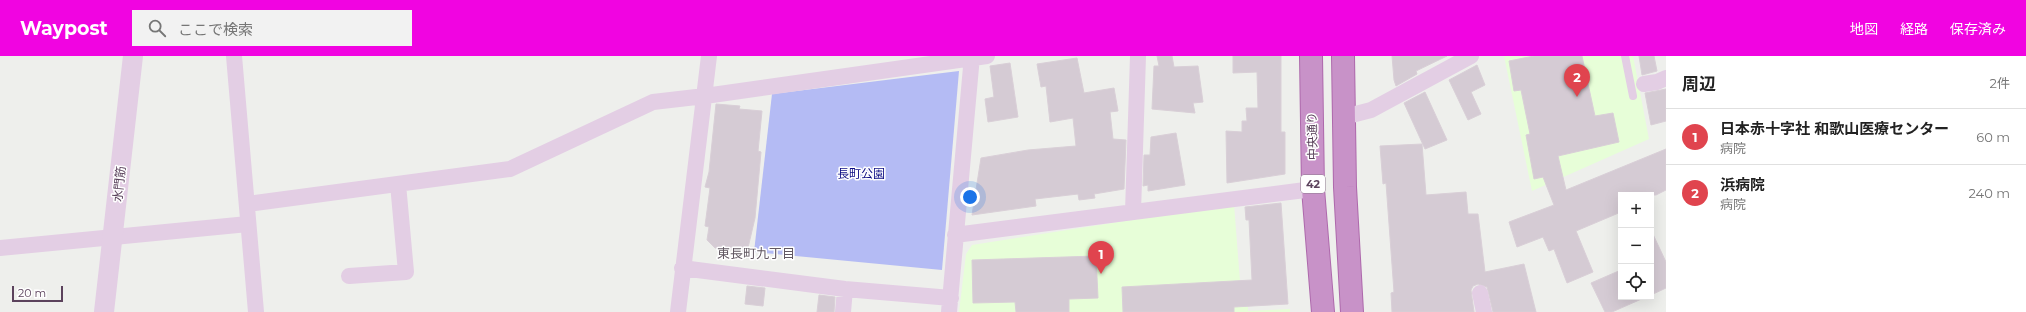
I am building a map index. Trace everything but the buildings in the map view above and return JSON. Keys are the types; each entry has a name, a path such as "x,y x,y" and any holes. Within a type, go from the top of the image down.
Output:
{"highway":[{"name":"中央通り","path":"1311,56 1313,188 1322,312"},
{"path":"1343,56 1345,187 1352,312"}],"street":[{"name":"水門筋","path":"104,312 133,56"},
{"path":"234,56 256,312"},
{"path":"678,312 682,268 709,56"},
{"path":"1133,212 1138,56"},
{"path":"1344,117 1371,110 1470,56"},
{"path":"247,204 510,170 653,102 705,96 977,57 955,236 950,305 845,289 682,268"},
{"path":"1644,84 1656,82 1666,78"},
{"path":"349,276 406,272 398,184"},
{"path":"955,236 1313,188"},
{"path":"0,248 113,239 248,224"},
{"path":"843,312 845,289"},
{"path":"1480,293 1484,312"}],"lane":[{"path":"1625,56 1633,96"}],"shaded area":[{"path":"1504,56 1633,56 1649,139 1532,191"},
{"path":"1234,204 1241,294 1248,293 1248,311 1290,309 1290,312 959,312 966,254 972,245"}],"green space":[{"name":"長町公園","path":"959,71 942,270 754,252 772,94"}],"place":[{"name":"浜病院","path":"1577,97"},
{"name":"日本赤十字社 和歌山医療センター","path":"1101,274"}],"district":[{"name":"東長町九丁目","path":"756,253"}]}
